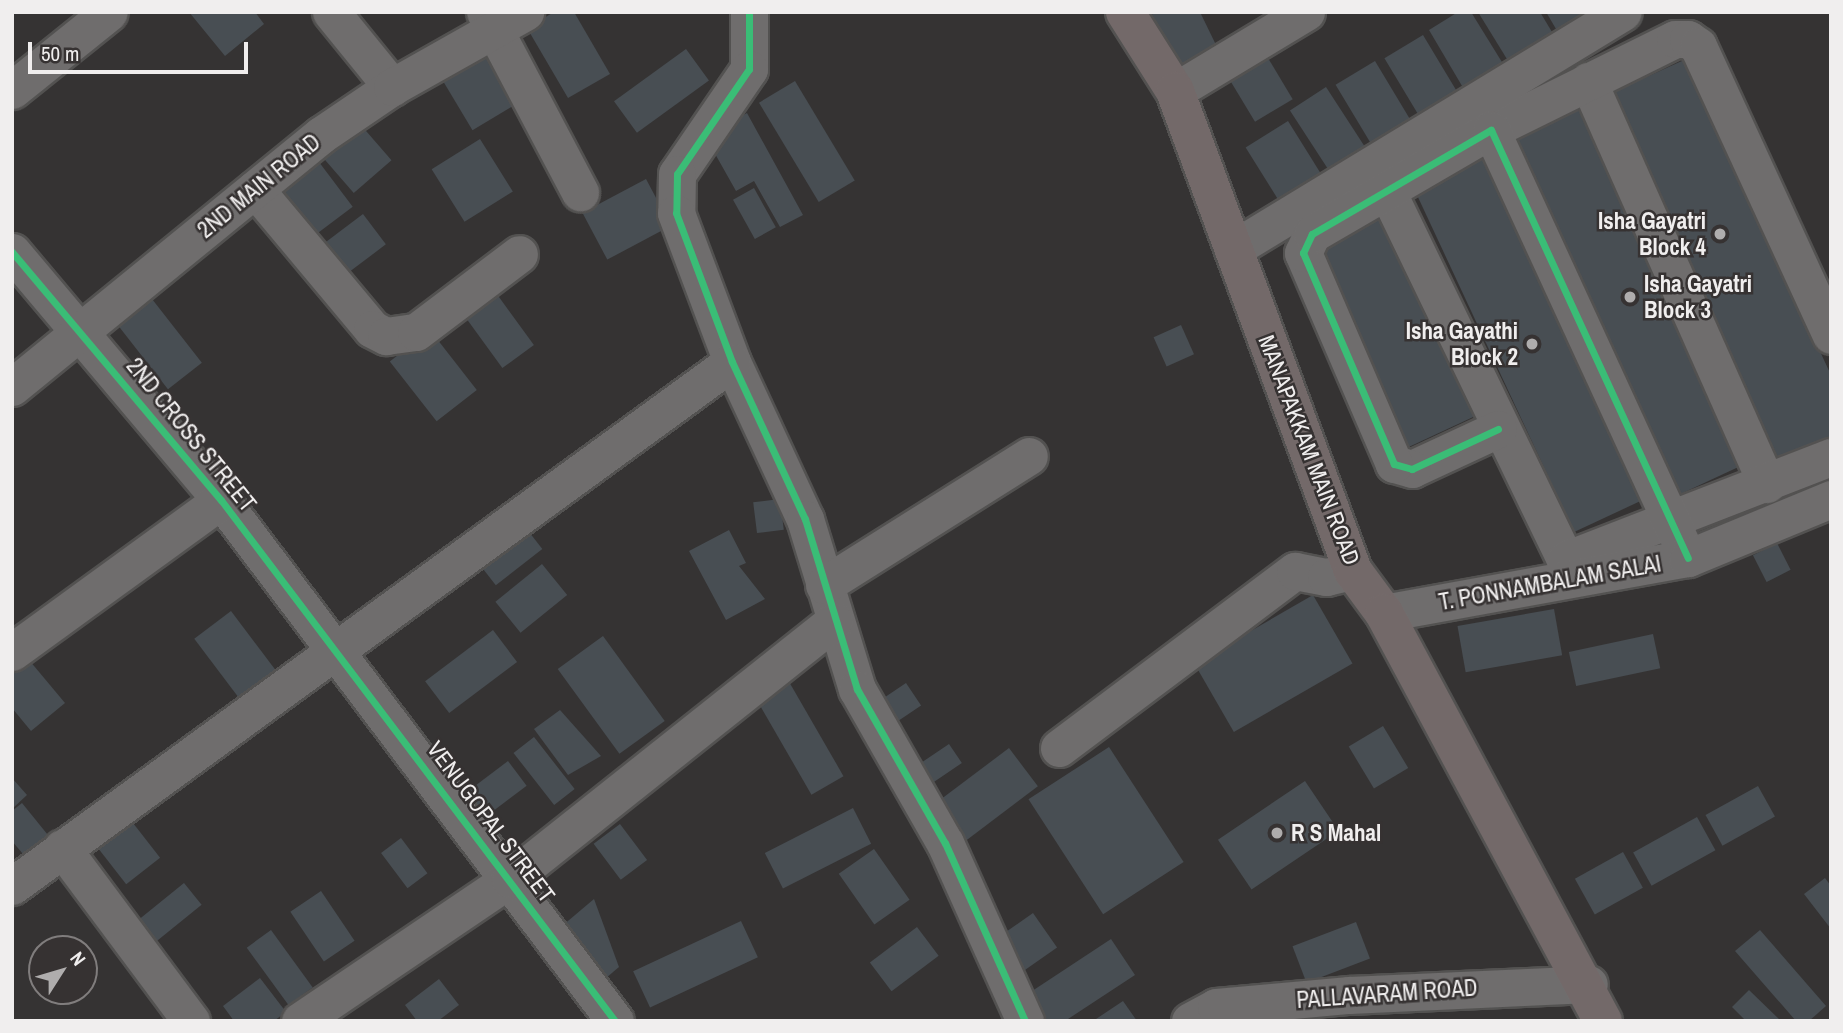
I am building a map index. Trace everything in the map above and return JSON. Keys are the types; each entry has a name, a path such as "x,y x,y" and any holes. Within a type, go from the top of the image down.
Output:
{"main road":[{"name":"MANAPAKKAM MAIN ROAD","path":"1125,12 1175,91 1353,571 1384,613 1589,984 1603,1021"}],"street":[{"path":"12,90 109,12"},
{"path":"331,12 392,86"},
{"path":"749,12 749,69 677,174 676,213 732,362 805,519 834,621 857,689 945,843 1025,1021"},
{"path":"1175,91 1306,12"},
{"path":"1233,249 1623,12"},
{"path":"501,18 580,192"},
{"name":"2ND MAIN ROAD","path":"12,387 255,189 392,86 501,18"},
{"path":"1498,429 1412,469 1394,464 1303,253 1311,234 1491,130 1675,39 1698,47 1831,335"},
{"path":"1588,81 1767,484"},
{"path":"1491,130 1666,516 1688,558"},
{"path":"255,189 372,329 386,336 416,332 519,254"},
{"path":"1387,191 1498,429 1565,560 1666,516 1767,484 1831,457"},
{"name":"2ND CROSS STREET","path":"12,252 221,500 333,647"},
{"path":"12,886 333,647 732,362"},
{"path":"824,585 1029,456"},
{"name":"T. PONNAMBALAM SALAI","path":"1384,613 1688,558 1831,499"},
{"path":"12,652 221,500"},
{"path":"1059,748 1296,571 1326,576 1353,571"},
{"path":"300,1021 510,879 834,621"},
{"name":"VENUGOPAL STREET","path":"333,647 615,1021"},
{"path":"62,848 191,1021"},
{"name":"PALLAVARAM ROAD","path":"1190,1021 1216,1007 1349,995 1589,984"}],"building":[{"path":"189,12 255,12 264,24 225,56"},
{"path":"554,12 574,12 610,74 568,98 527,28"},
{"path":"1151,12 1200,12 1217,47 1178,66"},
{"path":"1458,12 1471,12 1505,67 1465,91 1429,30"},
{"path":"1478,12 1540,12 1555,37 1510,64"},
{"path":"1546,12 1596,12 1559,34"},
{"path":"1423,35 1458,93 1419,116 1384,58"},
{"path":"686,49 709,81 637,133 614,101"},
{"path":"492,52 521,101 472,130 443,81"},
{"path":"1268,58 1293,99 1255,122 1230,81"},
{"name":"Isha Gayatri Block 4","path":"1684,60 1831,375 1831,439 1780,462 1609,94"},
{"path":"1375,61 1414,125 1374,149 1336,85"},
{"path":"795,81 855,180 819,202 759,103"},
{"path":"1326,87 1368,152 1332,175 1290,110"},
{"name":"Isha Gayatri Block 3","path":"1583,96 1753,460 1677,496 1507,131"},
{"path":"747,113 803,215 780,227 754,181 736,191 705,136"},
{"path":"1288,121 1328,185 1286,212 1246,147"},
{"path":"360,124 391,160 354,193 322,157"},
{"path":"480,139 513,192 465,222 432,169"},
{"name":"Isha Gayathi Block 2","path":"1486,156 1646,499 1574,532 1414,189"},
{"path":"319,162 353,207 311,238 277,193"},
{"path":"646,179 671,226 607,260 582,213"},
{"path":"754,188 776,227 755,239 733,200"},
{"path":"363,214 386,244 345,275 322,245"},
{"path":"1386,216 1479,414 1406,448 1313,250"},
{"path":"491,286 534,345 502,368 459,309"},
{"path":"152,299 202,363 168,389 118,325"},
{"path":"1181,325 1194,354 1167,366 1154,337"},
{"path":"430,330 477,390 437,421 390,361"},
{"path":"780,499 784,530 757,533 753,502"},
{"path":"522,523 542,549 496,585 476,559"},
{"path":"729,530 746,563 739,566 765,599 726,620 689,551"},
{"path":"1777,543 1791,570 1767,582 1753,555"},
{"path":"542,564 567,595 521,633 495,602"},
{"path":"1313,595 1352,663 1234,732 1194,664"},
{"path":"1554,609 1562,655 1466,672 1457,626"},
{"path":"231,611 278,673 241,701 194,639"},
{"path":"493,630 517,662 449,713 425,681"},
{"path":"1653,634 1660,668 1576,686 1569,652"},
{"path":"603,636 665,721 619,754 558,669"},
{"path":"19,648 65,703 31,731 12,708 12,654"},
{"path":"788,680 844,776 811,795 756,698"},
{"path":"906,683 921,705 889,727 874,705"},
{"path":"560,710 601,756 568,775 534,729"},
{"path":"1383,726 1408,768 1374,789 1349,747"},
{"path":"534,737 575,789 554,805 514,753"},
{"path":"949,744 962,763 929,785 916,766"},
{"path":"1109,747 1184,862 1103,914 1028,799"},
{"path":"1009,748 1038,786 967,840 938,802"},
{"path":"508,761 527,786 486,816 467,792"},
{"path":"12,778 27,795 12,809"},
{"name":"R S Mahal","path":"1305,781 1339,831 1252,889 1218,840"},
{"path":"1758,786 1775,817 1722,846 1706,815"},
{"path":"22,803 52,840 28,860 12,841 12,811"},
{"path":"853,808 871,844 783,889 765,853"},
{"path":"1697,817 1715,850 1652,886 1633,852"},
{"path":"133,823 160,858 126,884 99,849"},
{"path":"620,824 647,860 621,880 594,844"},
{"path":"401,838 427,873 408,888 381,853"},
{"path":"874,849 910,900 874,924 839,874"},
{"path":"1623,852 1643,888 1595,915 1575,879"},
{"path":"1825,878 1831,886 1831,929 1804,894"},
{"path":"184,883 202,905 157,941 139,920"},
{"path":"321,891 355,941 324,961 290,912"},
{"path":"594,899 619,967 606,978 562,926"},
{"path":"1033,913 1057,947 1024,971 999,937"},
{"path":"741,921 758,957 650,1008 633,971"},
{"path":"1356,922 1370,958 1306,983 1293,946"},
{"path":"917,927 939,956 892,991 870,963"},
{"path":"271,930 313,987 288,1005 247,948"},
{"path":"1760,930 1826,1006 1809,1021 1796,1021 1735,951"},
{"path":"1111,939 1135,975 1065,1021 1035,1021 1020,999"},
{"path":"260,978 286,1012 274,1021 234,1021 223,1006"},
{"path":"439,979 459,1005 438,1021 417,1021 405,1005"},
{"path":"1749,990 1781,1021 1746,1021 1732,1007"},
{"path":"1123,1001 1137,1021 1093,1021"}],"cycle path":[{"path":"749,12 749,69 677,174 676,213 732,362 805,519 857,689 945,843 1025,1021"},
{"path":"1498,429 1412,469 1394,464 1303,253 1312,234 1491,130 1688,558"},
{"path":"12,252 221,500 615,1021"}],"place":[{"name":"Isha Gayatri Block 4","path":"1720,234"},
{"name":"Isha Gayatri Block 3","path":"1630,297"},
{"name":"Isha Gayathi Block 2","path":"1532,344"},
{"name":"R S Mahal","path":"1277,833"}]}
